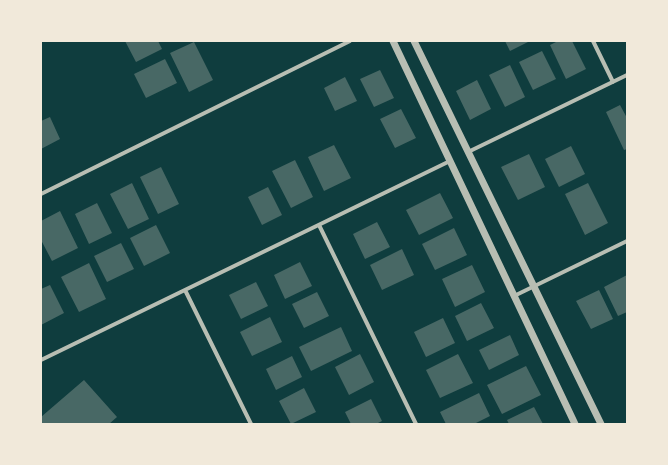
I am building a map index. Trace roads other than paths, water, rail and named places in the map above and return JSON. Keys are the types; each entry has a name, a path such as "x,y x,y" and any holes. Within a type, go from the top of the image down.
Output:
{"street":[{"path":"41,194 350,41"},
{"path":"393,41 575,424"},
{"path":"414,41 601,424"},
{"path":"593,41 613,82"},
{"path":"468,152 627,75"},
{"path":"41,360 450,161"},
{"path":"319,225 416,424"},
{"path":"514,296 627,241"},
{"path":"185,290 251,424"}]}
